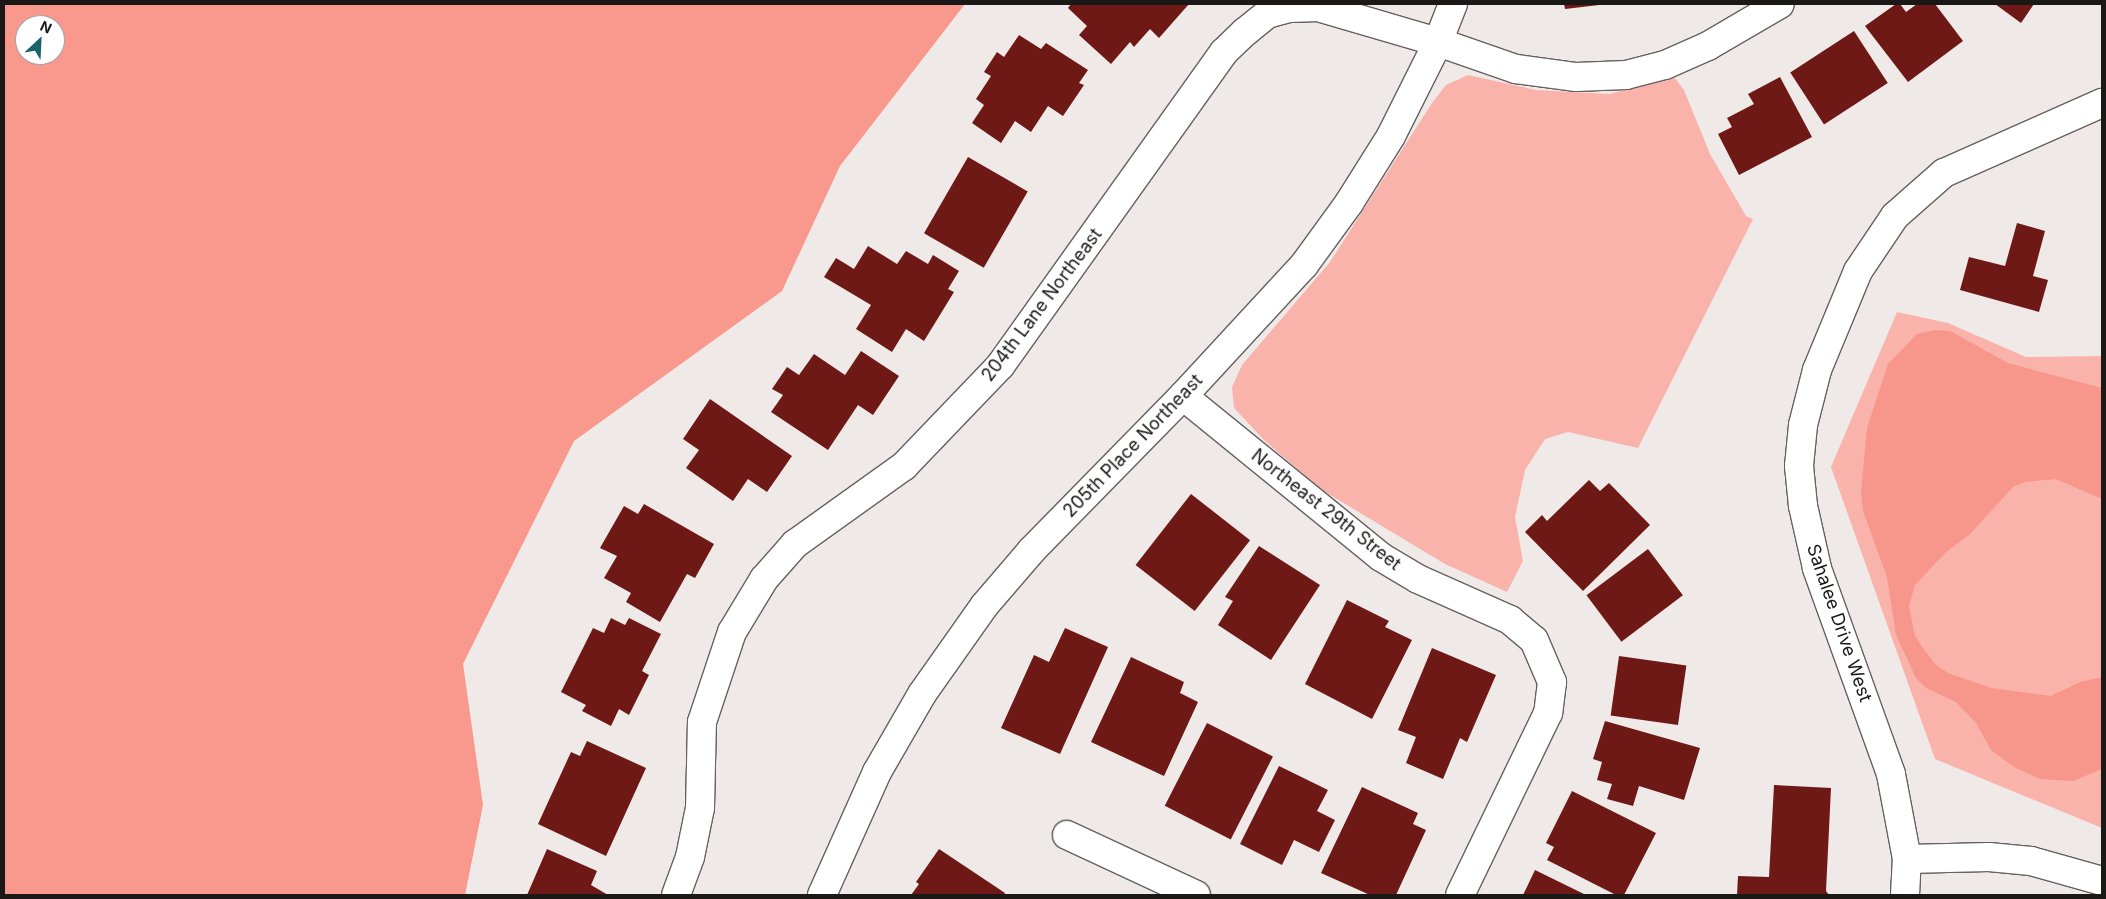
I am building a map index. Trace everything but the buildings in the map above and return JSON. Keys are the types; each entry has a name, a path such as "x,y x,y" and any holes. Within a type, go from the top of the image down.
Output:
{"street":[{"name":"205th Place Northeast","path":"822,895 877,772 922,694 984,606 1032,550 1183,396 1304,265 1349,203 1391,136 1438,42 1453,4"},
{"name":"204th Lane Northeast","path":"676,895 690,857 700,808 702,722 732,632 764,579 795,544 904,466 1000,366 1224,52 1267,14 1290,8 1318,7 1438,42 1516,69 1576,77 1626,75 1665,65 1708,46 1780,4"},
{"name":"Sahalee Drive West","path":"1905,895 1907,859 1891,774 1817,568 1803,506 1798,466 1802,425 1817,370 1858,271 1895,216 1944,173 2102,103"},
{"name":"Northeast 29th Street","path":"1183,396 1381,556 1418,579 1510,620 1534,640 1547,663 1552,682 1548,713 1460,895"},
{"path":"1068,835 1196,895"},
{"path":"1907,859 1989,858 2030,861 2102,881"}],"shaded area":[{"path":"4,4 965,4 840,166 782,291 574,441 463,664 483,805 465,895 4,895"},
{"path":"1468,75 1536,90 1609,94 1675,78 1684,90 1710,154 1746,216 1753,219 1638,448 1568,432 1545,439 1525,470 1515,517 1523,561 1507,592 1445,564 1322,490 1265,441 1234,408 1232,387 1242,365 1330,262 1432,103 1446,85"},
{"path":"1897,312 1948,323 2026,357 2102,356 2102,828 1935,759 1831,467"},
{"path":"1934,330 1950,331 2008,363 2102,388 2102,499 2056,479 2025,482 2013,487 1970,534 1946,552 1915,585 1909,606 1915,636 1936,665 1948,673 1991,688 2051,696 2080,682 2102,677 2102,769 2073,781 2040,779 2014,767 1991,750 1976,723 1956,702 1926,688 1916,678 1896,635 1887,577 1863,511 1861,492 1867,428 1888,364 1917,334"}]}
